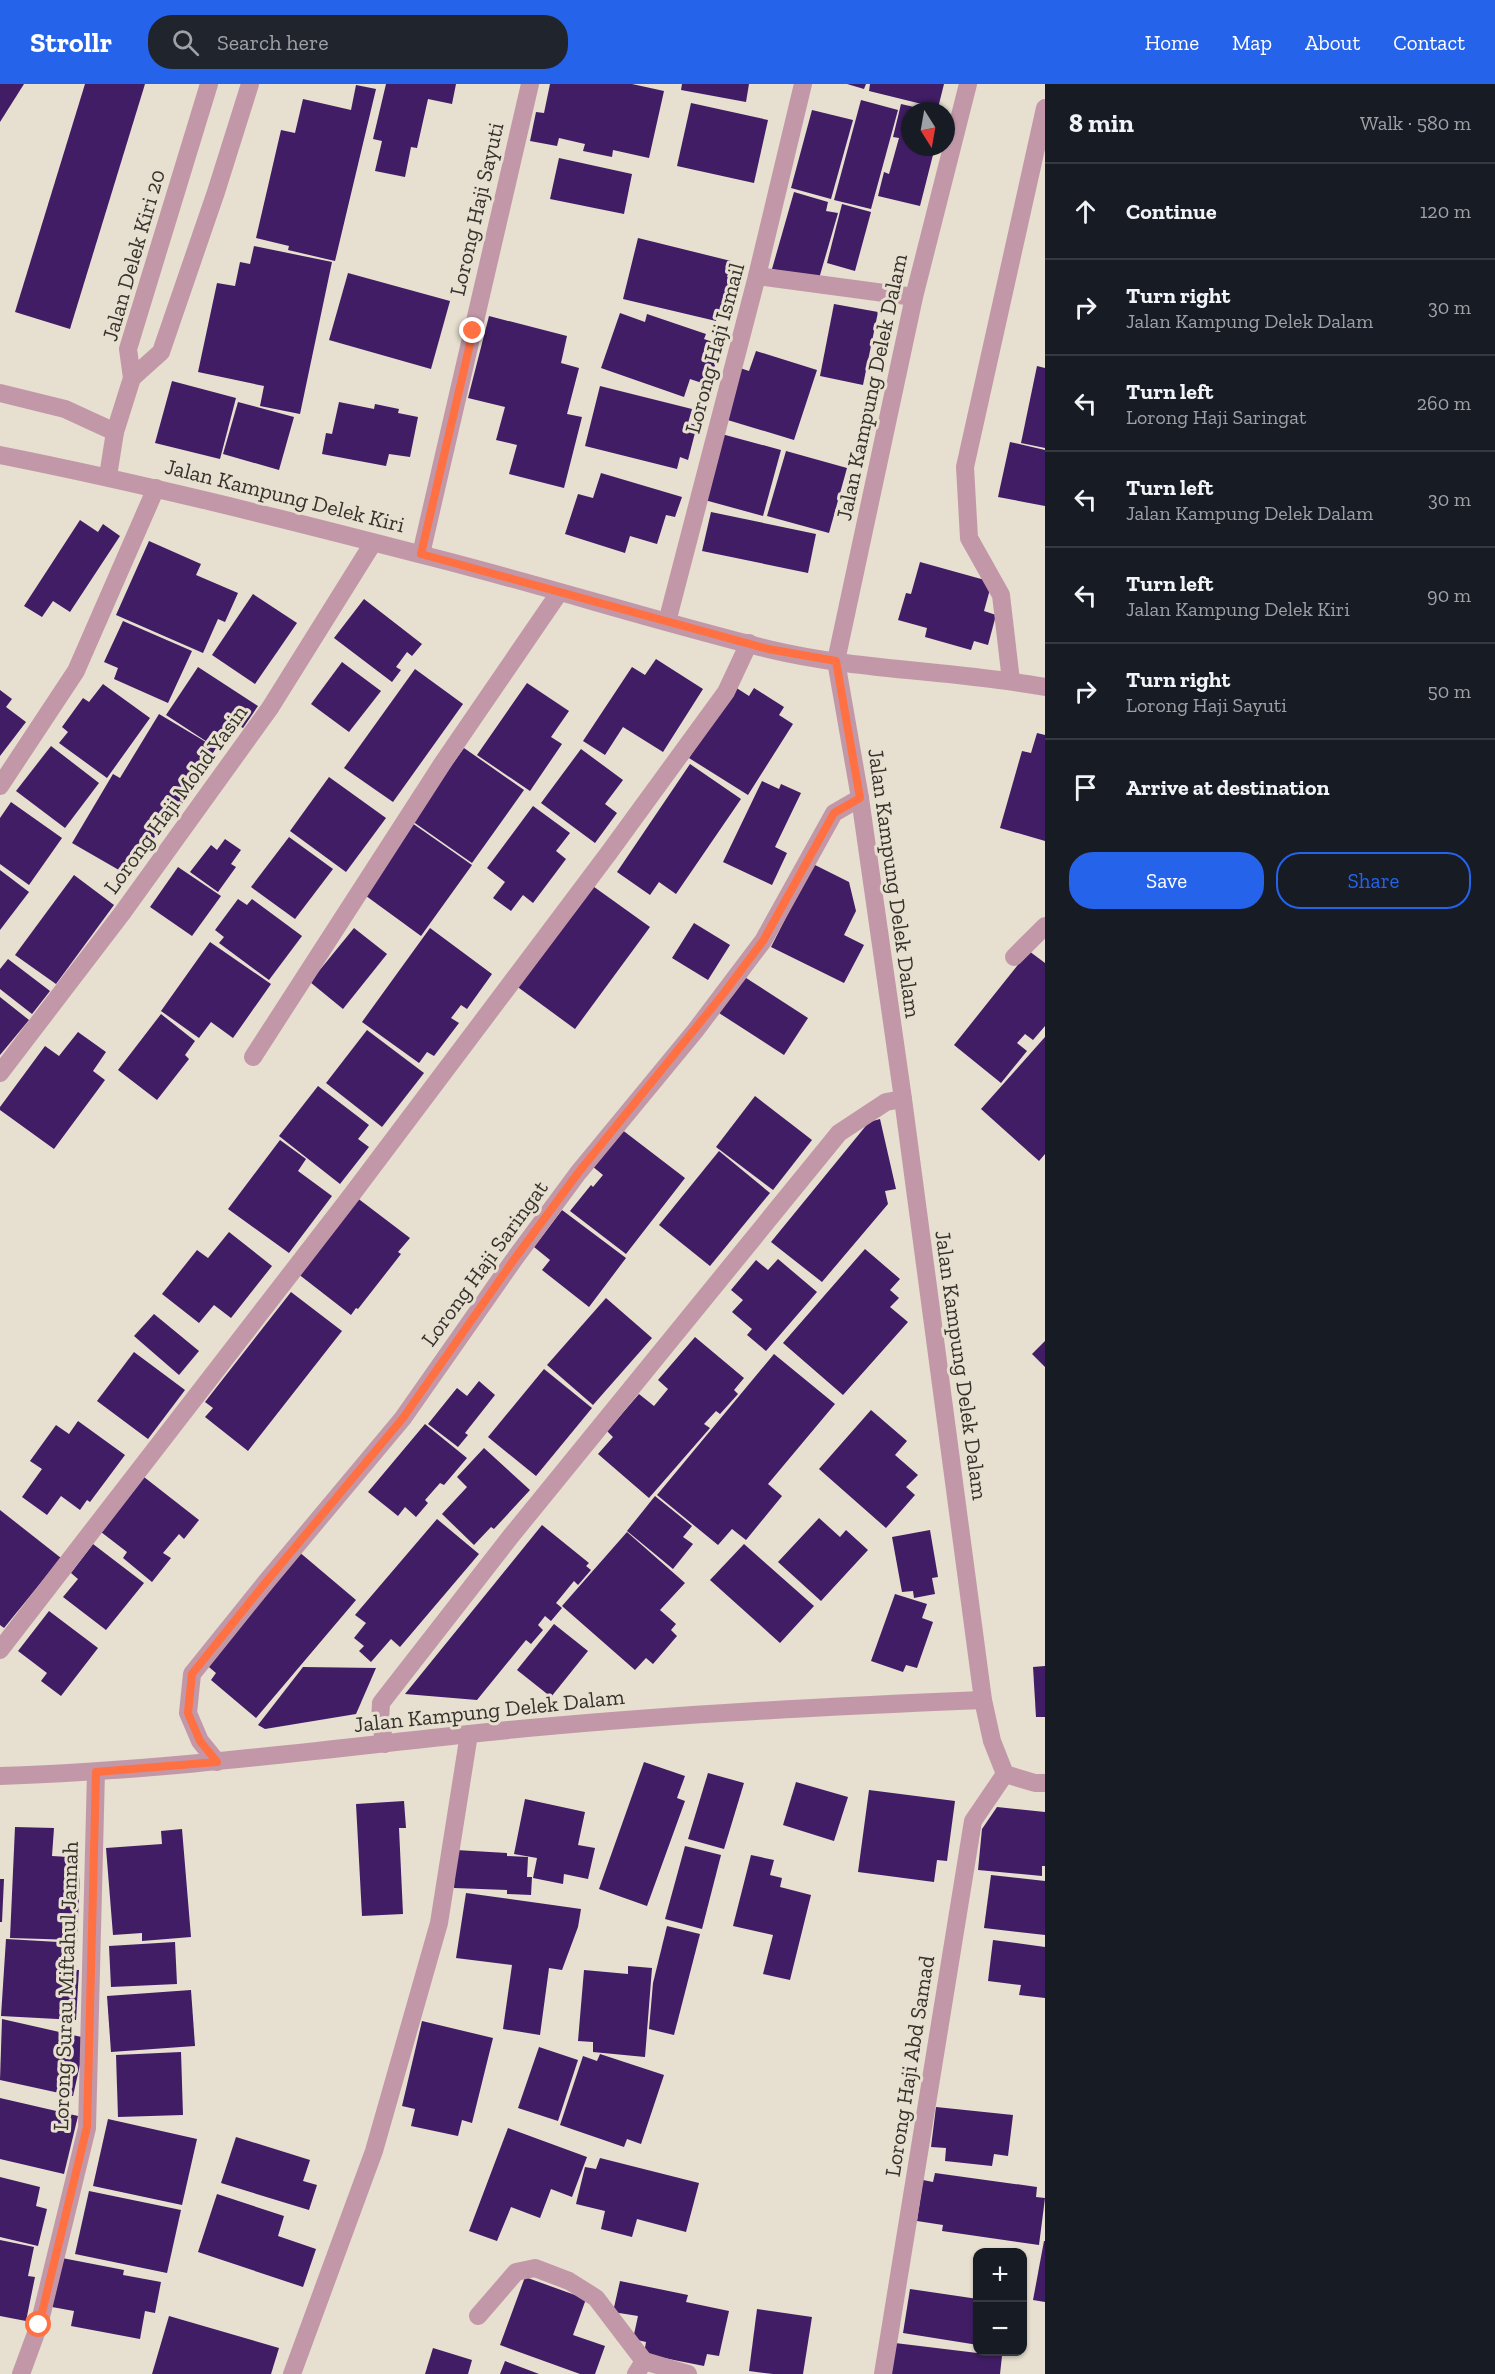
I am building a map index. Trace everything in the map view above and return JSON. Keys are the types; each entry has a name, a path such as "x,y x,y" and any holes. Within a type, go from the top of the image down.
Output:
{"street":[{"name":"Jalan Delek Kiri 20","path":"108,476 115,432 132,378 128,349 209,84"},
{"path":"132,378 161,352 250,84"},
{"name":"Lorong Haji Sayuti","path":"421,554 530,84"},
{"name":"Lorong Haji Ismail","path":"667,622 757,276 803,84"},
{"name":"Jalan Kampung Delek Dalam","path":"968,84 914,297 836,661 860,798 903,1099 983,1700 992,1741 1005,1774"},
{"path":"1011,681 1001,595 969,538 965,467 1045,108"},
{"path":"757,276 914,297"},
{"path":"0,393 65,409 115,432"},
{"name":"Jalan Kampung Delek Kiri","path":"0,454 108,476 421,554 749,643 836,661 1045,687"},
{"path":"0,786 76,671 156,488"},
{"name":"Lorong Haji Mohd Yasin","path":"0,1072 123,912 270,708 373,543"},
{"path":"253,1057 444,761 559,593"},
{"path":"0,1650 350,1197 609,854 726,692 749,643"},
{"name":"Lorong Haji Saringat","path":"217,1762 200,1741 188,1713 192,1674 403,1418 578,1173 724,993 763,941 834,813 860,798"},
{"path":"1014,957 1045,926"},
{"path":"385,1744 380,1721 381,1703 511,1536 839,1133 886,1102 903,1099"},
{"name":"Jalan Kampung Delek Dalam","path":"0,1776 96,1772 217,1762 469,1734 694,1714 983,1700"},
{"path":"292,2374 374,2151 439,1923 469,1734"},
{"name":"Lorong Surau Miftahul Jannah","path":"21,2374 39,2325 87,2127 96,1772"},
{"path":"1005,1774 1035,1783 1045,1783"},
{"name":"Lorong Haji Abd Samad","path":"883,2374 974,1821 1005,1774"},
{"path":"478,2316 516,2272 535,2268 569,2281 596,2298 640,2367 688,2374"}],"building":[{"path":"0,84 24,84 0,122"},
{"path":"85,84 145,84 70,329 15,312"},
{"path":"386,84 456,84 452,104 428,99 417,148 411,147 405,177 375,171 382,141 373,139"},
{"path":"550,84 632,84 664,91 649,158 613,150 612,157 583,151 585,144 559,138 557,146 530,141 536,112 544,113"},
{"path":"682,84 749,84 746,102 681,90"},
{"path":"847,84 866,84 864,89"},
{"path":"870,84 944,84 940,102 914,102 869,91"},
{"path":"356,85 376,89 335,261 288,250 289,246 256,238 281,130 295,133 303,99 351,110"},
{"path":"861,100 898,110 871,209 834,200"},
{"path":"691,103 768,120 754,183 677,166"},
{"path":"901,104 901,156 933,156 920,206 878,196 884,172 889,174 899,138 893,137"},
{"path":"812,110 853,120 831,199 791,188"},
{"path":"559,158 632,174 624,214 550,199"},
{"path":"794,192 828,202 826,211 838,213 818,282 772,269"},
{"path":"842,204 871,212 855,271 827,263"},
{"path":"638,238 731,261 727,277 737,279 728,312 718,310 716,321 623,299"},
{"path":"254,246 332,262 300,414 260,406 264,386 198,372 217,283 235,286 240,262 250,264"},
{"path":"348,273 450,301 431,369 329,340"},
{"path":"834,304 878,312 863,385 820,376"},
{"path":"620,313 645,322 647,314 706,334 704,339 722,345 708,385 690,379 684,397 601,368"},
{"path":"489,316 567,336 561,363 579,368 567,414 582,417 564,488 509,474 517,445 496,440 505,407 468,398"},
{"path":"756,351 817,370 794,440 721,418 737,367 749,371"},
{"path":"1037,366 1045,368 1045,448 1021,443"},
{"path":"172,381 236,398 220,459 155,443"},
{"path":"600,386 692,409 688,423 697,425 688,460 680,457 677,469 585,446"},
{"path":"238,402 294,417 279,470 223,454"},
{"path":"339,402 374,409 375,404 399,409 398,413 418,417 410,457 389,454 386,466 322,454 326,433 332,434"},
{"path":"718,433 781,450 763,516 701,499"},
{"path":"1010,442 1045,450 1045,506 998,497"},
{"path":"786,451 847,468 829,533 767,516"},
{"path":"601,473 682,497 675,517 666,515 657,544 630,536 625,553 565,534 578,494 593,498"},
{"path":"711,512 816,534 808,573 702,551"},
{"path":"80,520 98,532 103,524 120,536 70,612 53,601 42,617 24,606"},
{"path":"149,541 201,564 196,575 238,593 225,622 218,619 203,653 116,615"},
{"path":"920,562 992,582 984,611 996,615 988,645 974,641 971,650 925,637 927,628 898,620 906,593 911,594"},
{"path":"253,594 297,623 255,684 212,655"},
{"path":"364,599 422,644 412,656 407,652 396,667 401,670 392,682 334,638"},
{"path":"123,621 192,651 168,703 114,679 118,668 104,662"},
{"path":"656,659 703,689 663,752 623,727 605,755 583,741 632,667 645,675"},
{"path":"342,662 381,691 349,732 311,704"},
{"path":"198,667 258,706 243,728 234,723 218,749 166,715"},
{"path":"415,669 463,704 393,802 344,768"},
{"path":"527,683 569,711 551,737 562,744 530,791 477,755"},
{"path":"103,684 150,718 107,778 59,743 68,732 62,727 83,698 89,702"},
{"path":"735,687 749,696 754,688 784,707 779,715 793,724 748,795 689,758"},
{"path":"0,690 12,699 6,707 26,722 0,756"},
{"path":"159,714 216,748 173,819 167,816 131,877 72,843 113,774 120,778"},
{"path":"1037,733 1045,735 1045,841 1000,828 1022,751 1031,753"},
{"path":"51,746 99,783 65,828 16,791"},
{"path":"464,748 524,790 472,863 412,821"},
{"path":"581,749 623,780 605,804 617,813 595,843 541,803"},
{"path":"690,764 741,799 676,894 659,882 650,895 617,872"},
{"path":"329,777 386,818 346,872 290,831"},
{"path":"762,781 779,789 781,784 801,793 775,847 787,853 772,885 723,862"},
{"path":"11,802 62,838 29,885 0,864 0,818"},
{"path":"533,806 570,833 556,851 566,859 533,903 523,895 511,911 493,898 505,882 487,868"},
{"path":"412,823 472,865 421,936 362,893"},
{"path":"289,837 333,869 295,919 251,887"},
{"path":"225,839 241,850 231,864 236,867 218,892 190,872 211,845 217,850"},
{"path":"813,864 849,882 856,911 844,935 864,945 844,983 771,947"},
{"path":"178,867 221,896 192,936 150,907"},
{"path":"0,870 29,892 0,930"},
{"path":"74,875 114,905 56,984 15,955"},
{"path":"590,884 650,927 575,1029 515,985"},
{"path":"238,899 247,905 252,899 302,936 269,980 219,943 224,937 215,930"},
{"path":"694,923 730,945 708,980 672,958"},
{"path":"354,928 387,954 343,1009 310,982"},
{"path":"430,928 492,974 467,1009 461,1005 451,1018 459,1023 434,1056 427,1052 419,1063 362,1022"},
{"path":"210,942 271,984 233,1038 211,1022 199,1038 161,1011"},
{"path":"1029,951 1045,963 1045,1026 1033,1040 1025,1034 1017,1043 1027,1051 1001,1083 954,1045"},
{"path":"8,959 50,991 32,1014 0,989 0,969"},
{"path":"743,976 808,1018 784,1055 719,1013"},
{"path":"0,997 29,1020 0,1055"},
{"path":"161,1014 195,1041 185,1055 189,1059 157,1100 118,1070"},
{"path":"367,1030 424,1073 382,1127 326,1083"},
{"path":"78,1032 106,1052 93,1071 105,1080 54,1149 0,1110 0,1107 45,1046 59,1056"},
{"path":"1045,1037 1045,1154 1039,1161 981,1109"},
{"path":"318,1086 369,1125 358,1139 369,1147 340,1184 279,1136"},
{"path":"755,1096 812,1140 773,1190 716,1147"},
{"path":"880,1119 896,1189 885,1191 888,1204 822,1282 771,1242 869,1122"},
{"path":"621,1129 685,1178 626,1254 570,1211 591,1185 593,1187 603,1175 592,1166"},
{"path":"280,1140 306,1159 298,1171 332,1196 289,1253 228,1209"},
{"path":"719,1151 770,1193 710,1266 659,1225"},
{"path":"356,1197 410,1238 398,1252 401,1254 351,1315 297,1273"},
{"path":"562,1210 626,1258 589,1307 542,1270 550,1260 534,1247"},
{"path":"229,1232 272,1266 231,1318 214,1305 199,1323 162,1294 197,1250 208,1258"},
{"path":"865,1249 900,1279 890,1290 899,1298 890,1307 908,1322 843,1395 783,1343"},
{"path":"778,1259 817,1292 766,1351 747,1335 752,1329 732,1312 743,1300 731,1290 756,1260 768,1270"},
{"path":"291,1292 342,1331 248,1451 205,1417 213,1408 205,1402"},
{"path":"606,1298 652,1338 593,1405 547,1365"},
{"path":"154,1314 199,1351 179,1375 134,1336"},
{"path":"695,1337 744,1378 734,1390 738,1394 720,1414 716,1411 704,1424 710,1428 649,1498 598,1454 613,1437 607,1431 639,1394 654,1406 668,1389 658,1380"},
{"path":"1045,1341 1045,1367 1032,1354"},
{"path":"134,1352 185,1390 148,1439 97,1401"},
{"path":"774,1354 835,1404 768,1484 782,1496 746,1540 732,1529 718,1545 657,1495"},
{"path":"544,1369 592,1408 536,1476 488,1437"},
{"path":"479,1381 495,1395 465,1433 468,1435 458,1447 428,1424 457,1388 467,1396"},
{"path":"871,1410 907,1441 895,1455 918,1475 906,1487 915,1495 886,1528 819,1469"},
{"path":"78,1421 125,1455 90,1502 87,1500 80,1510 61,1496 47,1515 22,1497 42,1469 30,1461 56,1425 69,1434"},
{"path":"425,1424 467,1458 444,1485 440,1483 425,1500 428,1503 416,1517 405,1507 398,1516 368,1492"},
{"path":"484,1448 530,1490 494,1529 491,1527 474,1545 442,1514 467,1487 457,1477"},
{"path":"144,1477 199,1520 184,1539 179,1534 163,1553 171,1558 152,1582 123,1558 127,1552 101,1532"},
{"path":"655,1496 692,1526 683,1537 693,1544 673,1569 627,1531"},
{"path":"0,1510 61,1558 4,1628 0,1625"},
{"path":"819,1518 840,1537 846,1530 868,1550 821,1601 778,1562"},
{"path":"437,1519 479,1554 400,1647 391,1639 371,1662 359,1651 364,1646 354,1638 366,1623 355,1615"},
{"path":"542,1525 589,1563 586,1566 591,1570 578,1585 574,1581 556,1603 562,1608 551,1621 545,1616 538,1625 543,1630 531,1644 526,1640 477,1700 405,1694"},
{"path":"930,1530 938,1577 932,1578 935,1594 914,1598 913,1591 902,1592 892,1537"},
{"path":"627,1532 685,1583 660,1610 676,1624 671,1630 677,1636 653,1664 646,1658 635,1670 562,1606"},
{"path":"93,1544 144,1583 106,1630 63,1597 78,1579 71,1573"},
{"path":"744,1544 814,1606 780,1643 710,1580"},
{"path":"298,1551 356,1600 256,1718 211,1680 216,1673 203,1662"},
{"path":"895,1594 927,1604 922,1618 933,1622 917,1668 906,1665 903,1672 871,1661"},
{"path":"49,1611 98,1648 61,1696 41,1681 47,1673 18,1651"},
{"path":"554,1624 588,1651 551,1697 517,1670"},
{"path":"1045,1666 1045,1717 1036,1717 1033,1667"},
{"path":"303,1667 376,1668 356,1714 265,1729 258,1725"},
{"path":"644,1762 685,1776 677,1798 685,1801 647,1906 599,1889"},
{"path":"708,1773 744,1783 724,1849 688,1839"},
{"path":"796,1782 848,1797 834,1841 783,1825"},
{"path":"869,1790 955,1801 947,1861 937,1860 934,1882 858,1872"},
{"path":"525,1799 585,1812 578,1845 595,1848 588,1879 564,1874 563,1884 533,1878 537,1858 514,1854"},
{"path":"404,1801 406,1828 399,1828 403,1914 362,1916 356,1804"},
{"path":"997,1807 1045,1812 1045,1866 1042,1866 1042,1876 978,1870 982,1829"},
{"path":"15,1827 54,1828 52,1856 69,1857 68,1875 80,1875 77,1940 10,1938"},
{"path":"182,1829 191,1937 142,1941 142,1933 113,1935 106,1848 162,1844 161,1831"},
{"path":"685,1846 721,1855 702,1929 665,1919"},
{"path":"456,1850 507,1853 507,1856 528,1857 527,1877 532,1877 531,1895 507,1894 507,1890 454,1888"},
{"path":"751,1855 774,1860 770,1875 782,1878 780,1887 811,1895 790,1980 763,1974 773,1935 733,1926"},
{"path":"991,1875 1045,1881 1045,1935 984,1928"},
{"path":"0,1879 4,1879 2,1922 0,1922"},
{"path":"466,1893 581,1909 578,1927 562,1970 549,1968 540,2035 503,2029 512,1965 456,1958"},
{"path":"667,1926 700,1934 674,2035 649,2029 653,1983"},
{"path":"6,1939 76,1943 75,1970 79,1970 76,2020 1,2016"},
{"path":"993,1940 1045,1947 1045,1998 1019,1995 1021,1985 988,1981"},
{"path":"175,1942 177,1984 111,1987 109,1946"},
{"path":"628,1966 652,1968 645,2057 593,2052 593,2042 578,2041 584,1970 628,1974"},
{"path":"191,1990 195,2046 111,2052 107,1996"},
{"path":"2,2019 86,2038 73,2096 0,2080"},
{"path":"422,2021 493,2038 472,2123 462,2120 458,2136 411,2126 415,2109 402,2106"},
{"path":"539,2047 578,2060 558,2121 518,2108"},
{"path":"181,2052 183,2115 118,2117 116,2055"},
{"path":"600,2054 664,2075 641,2144 627,2139 624,2147 560,2125 583,2056 597,2061"},
{"path":"0,2098 78,2116 64,2174 0,2159"},
{"path":"936,2107 1013,2115 1008,2156 994,2154 992,2166 945,2161 946,2148 931,2147"},
{"path":"108,2119 197,2139 182,2205 93,2186"},
{"path":"508,2128 587,2157 572,2197 551,2189 540,2218 511,2207 497,2241 469,2231"},
{"path":"236,2137 310,2160 303,2181 317,2185 309,2210 221,2183"},
{"path":"600,2158 699,2183 686,2232 637,2219 632,2237 601,2229 605,2211 576,2204 585,2167 596,2169"},
{"path":"935,2173 1037,2187 1036,2197 1045,2198 1039,2245 942,2231 943,2225 917,2221 923,2180 933,2182"},
{"path":"0,2177 40,2187 36,2206 47,2209 38,2246 0,2237"},
{"path":"89,2191 181,2210 167,2273 75,2254"},
{"path":"217,2194 284,2216 278,2236 316,2249 303,2287 198,2252"},
{"path":"0,2240 34,2247 28,2276 35,2277 26,2321 0,2316"},
{"path":"1045,2241 1045,2302 1033,2300"},
{"path":"62,2258 124,2270 123,2275 161,2282 155,2313 145,2311 140,2339 71,2326 74,2311 52,2307"},
{"path":"525,2277 586,2299 573,2335 605,2346 595,2374 580,2374 500,2345"},
{"path":"620,2281 688,2295 686,2302 729,2311 719,2356 707,2354 704,2366 644,2354 646,2342 633,2339 638,2316 613,2312"},
{"path":"910,2289 973,2298 973,2344 903,2333"},
{"path":"757,2309 812,2317 803,2374 749,2371"},
{"path":"169,2316 279,2348 271,2374 152,2374"},
{"path":"895,2343 973,2352 973,2356 1002,2356 1000,2374 891,2374"},
{"path":"433,2348 472,2360 468,2374 425,2374"},
{"path":"505,2361 539,2374 500,2374"}],"route":[{"path":"39,2325 87,2127 96,1772 217,1762 200,1741 188,1713 192,1674 403,1418 578,1173 724,993 763,941 834,813 860,798 836,661 768,649 421,554 473,331"}]}
